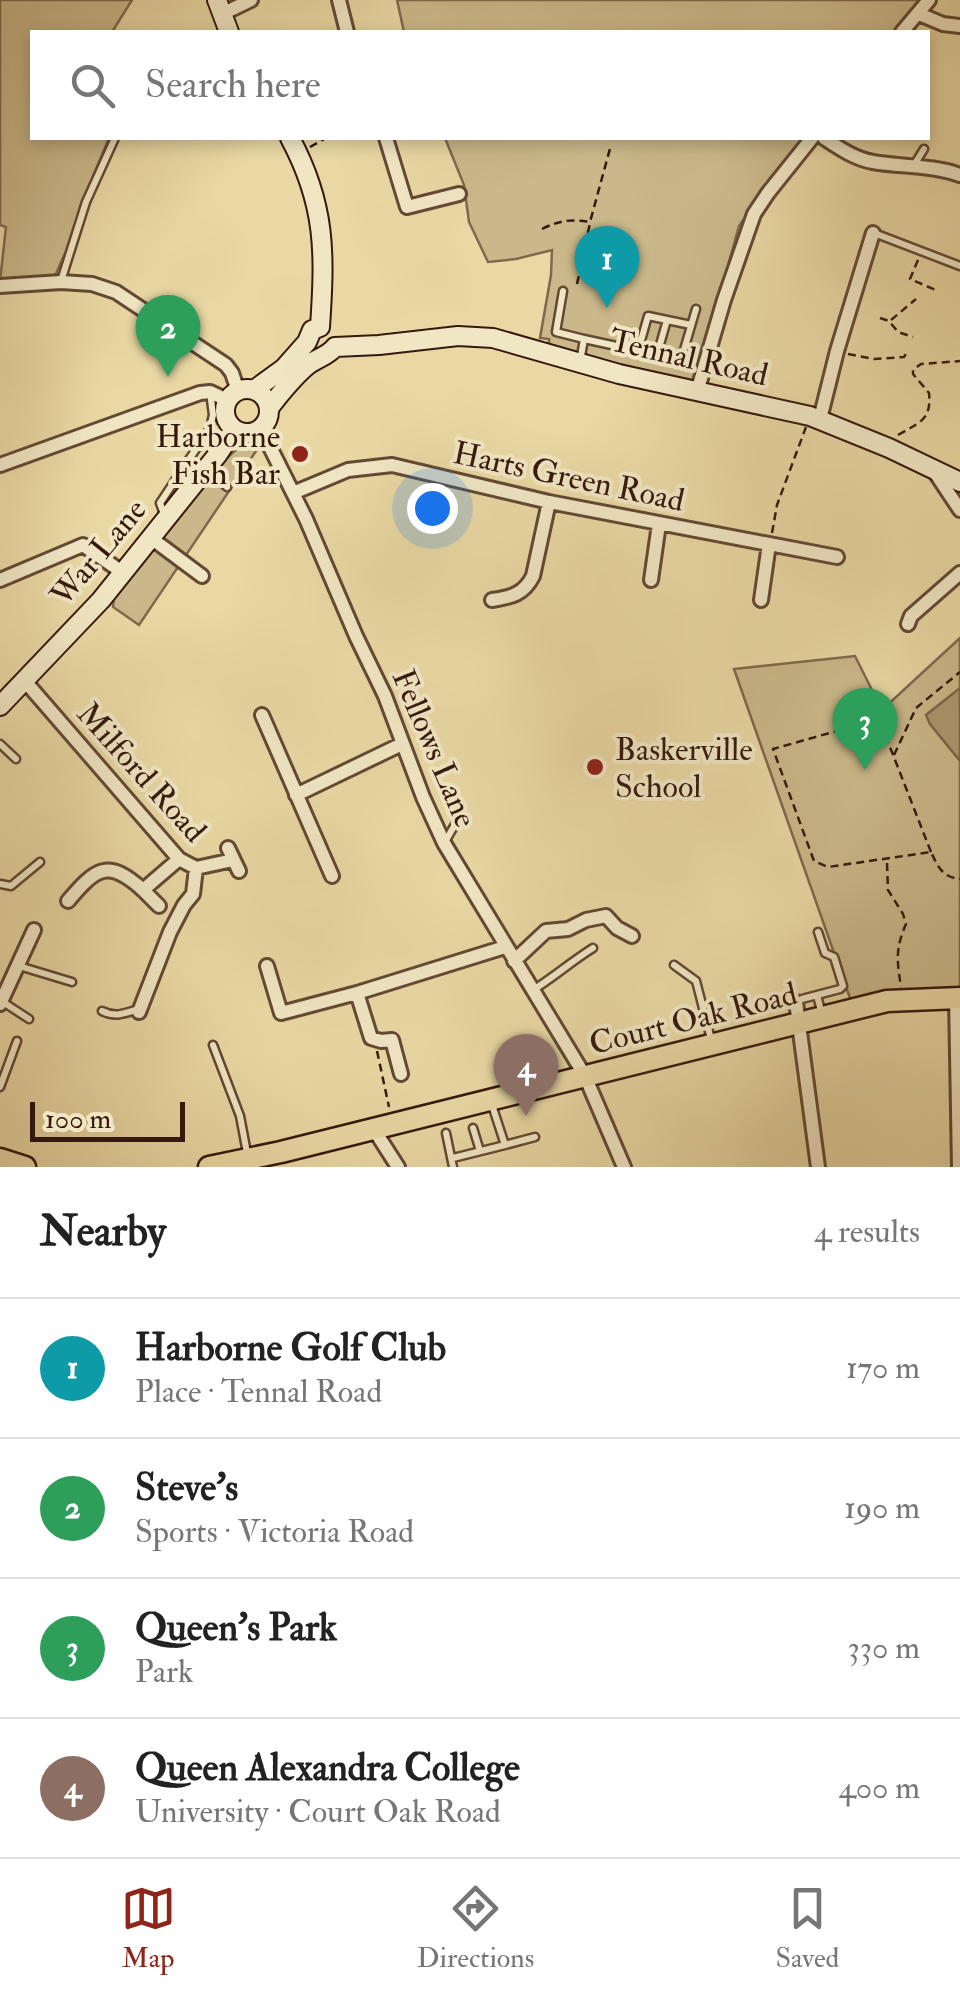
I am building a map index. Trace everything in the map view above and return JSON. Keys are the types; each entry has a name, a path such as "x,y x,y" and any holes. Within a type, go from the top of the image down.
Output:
{"main road":[{"name":"Court Oak Road","path":"209,1167 248,1159 280,1160 383,1126 712,1044 799,1008 822,1017 903,999 958,998"},
{"path":"0,1159 25,1167"}],"street":[{"path":"226,16 250,0"},
{"path":"340,0 348,30"},
{"path":"904,30 929,0"},
{"path":"920,14 960,26"},
{"path":"387,140 407,206 459,194"},
{"path":"698,392 754,214 810,140"},
{"path":"827,140 869,162 960,175"},
{"path":"294,146 313,188 322,234 320,327"},
{"path":"815,418 873,233"},
{"path":"0,286 61,282 92,284 116,292 226,365 232,373 226,420 234,430 246,434 258,430 267,421 269,408 296,376 328,352 336,341 331,331 320,327 312,330 284,368 232,393"},
{"name":"Tennal Road","path":"328,352 458,336 493,338 580,363 815,418 960,482"},
{"path":"306,342 311,352 328,352"},
{"path":"0,465 188,397 232,393 264,397 269,408"},
{"name":"War Lane","path":"0,706 100,600 234,430"},
{"name":"Fellows Lane","path":"258,430 293,493 385,696 444,842 615,1130 624,1167"},
{"name":"Harts Green Road","path":"293,493 348,470 392,465 550,502 837,557"},
{"path":"934,471 960,510"},
{"path":"492,600 514,597 528,587 550,502"},
{"path":"650,580 659,524"},
{"path":"151,538 202,576"},
{"path":"761,600 770,544"},
{"path":"0,580 83,545 122,572"},
{"path":"908,616 960,573"},
{"name":"Milford Road","path":"24,680 179,859 196,868 233,860"},
{"path":"262,716 332,876"},
{"path":"296,795 402,744"},
{"path":"144,890 179,859"},
{"path":"139,1010 170,932 193,894 196,868"},
{"path":"78,896 89,876 103,870 118,872 159,906"},
{"path":"514,961 546,931 568,929 597,917 606,916 616,928 632,936"},
{"path":"1,1003 12,963 34,930"},
{"path":"267,966 281,1013 505,946"},
{"path":"357,993 371,1038 392,1040 401,1074"},
{"path":"958,998 960,1167"},
{"path":"799,1008 818,1167"},
{"path":"383,1126 398,1167"}],"lane":[{"path":"61,282 86,202 114,140"},
{"path":"914,166 924,148"},
{"path":"873,233 960,266"},
{"path":"563,291 556,332 681,360 696,309"},
{"path":"638,350 648,316 691,325"},
{"path":"657,355 666,320"},
{"path":"580,363 584,339"},
{"path":"165,518 160,503 210,428 213,415 232,393"},
{"path":"206,468 227,487"},
{"path":"0,744 16,758"},
{"path":"444,842 457,822"},
{"path":"0,884 11,886 40,862"},
{"path":"799,1008 842,986 834,957 825,954 818,932"},
{"path":"532,990 593,948"},
{"path":"12,963 72,982"},
{"path":"674,965 696,981 712,1044"},
{"path":"818,995 822,1017"},
{"path":"1,1003 29,1020"},
{"path":"102,1012 111,1016 139,1010"},
{"path":"0,1087 16,1041"},
{"path":"213,1045 240,1116 248,1159"},
{"path":"206,1064 218,1059"},
{"path":"490,1099 505,1145"},
{"path":"473,1128 480,1151"},
{"path":"446,1133 453,1162 535,1137"}],"path":[{"path":"577,284 611,145"},
{"path":"542,228 568,219 590,222"},
{"path":"922,250 910,279 938,291"},
{"path":"890,321 916,299"},
{"path":"880,318 890,321 898,332 913,337"},
{"path":"837,351 874,359 904,357 907,352"},
{"path":"889,448 889,443 928,413 929,393 913,370 921,364 960,361"},
{"path":"770,544 777,505 815,418"},
{"path":"893,756 916,708 960,672"},
{"path":"931,852 828,867 814,861 773,749 879,718 939,869 950,878 960,879"},
{"path":"884,758 893,756"},
{"path":"893,780 902,777"},
{"path":"886,860 888,890 906,924 896,957 903,999"},
{"path":"374,1040 383,1126"}],"shaded area":[{"path":"0,0 132,0 113,30 30,30 30,140 108,140 55,276 0,281 6,227 0,225"},
{"path":"397,0 920,0 898,30 404,30"},
{"path":"446,140 803,140 739,226 695,385 549,345 549,339 540,338 552,250 488,262 469,222 464,185"},
{"path":"242,444 258,448 139,625 113,607 114,597"},
{"path":"960,638 960,992 922,989 851,1001 734,669 855,656 882,710"},
{"path":"960,688 960,761 926,715"}],"place":[{"name":"Harborne Golf Club","path":"607,308"},
{"name":"Steve’s","path":"168,377"},
{"name":"Harborne Fish Bar","path":"300,454"},
{"name":"Baskerville School","path":"595,767"},
{"name":"Queen's Park","path":"865,770"},
{"name":"Queen Alexandra College","path":"526,1116"}]}
